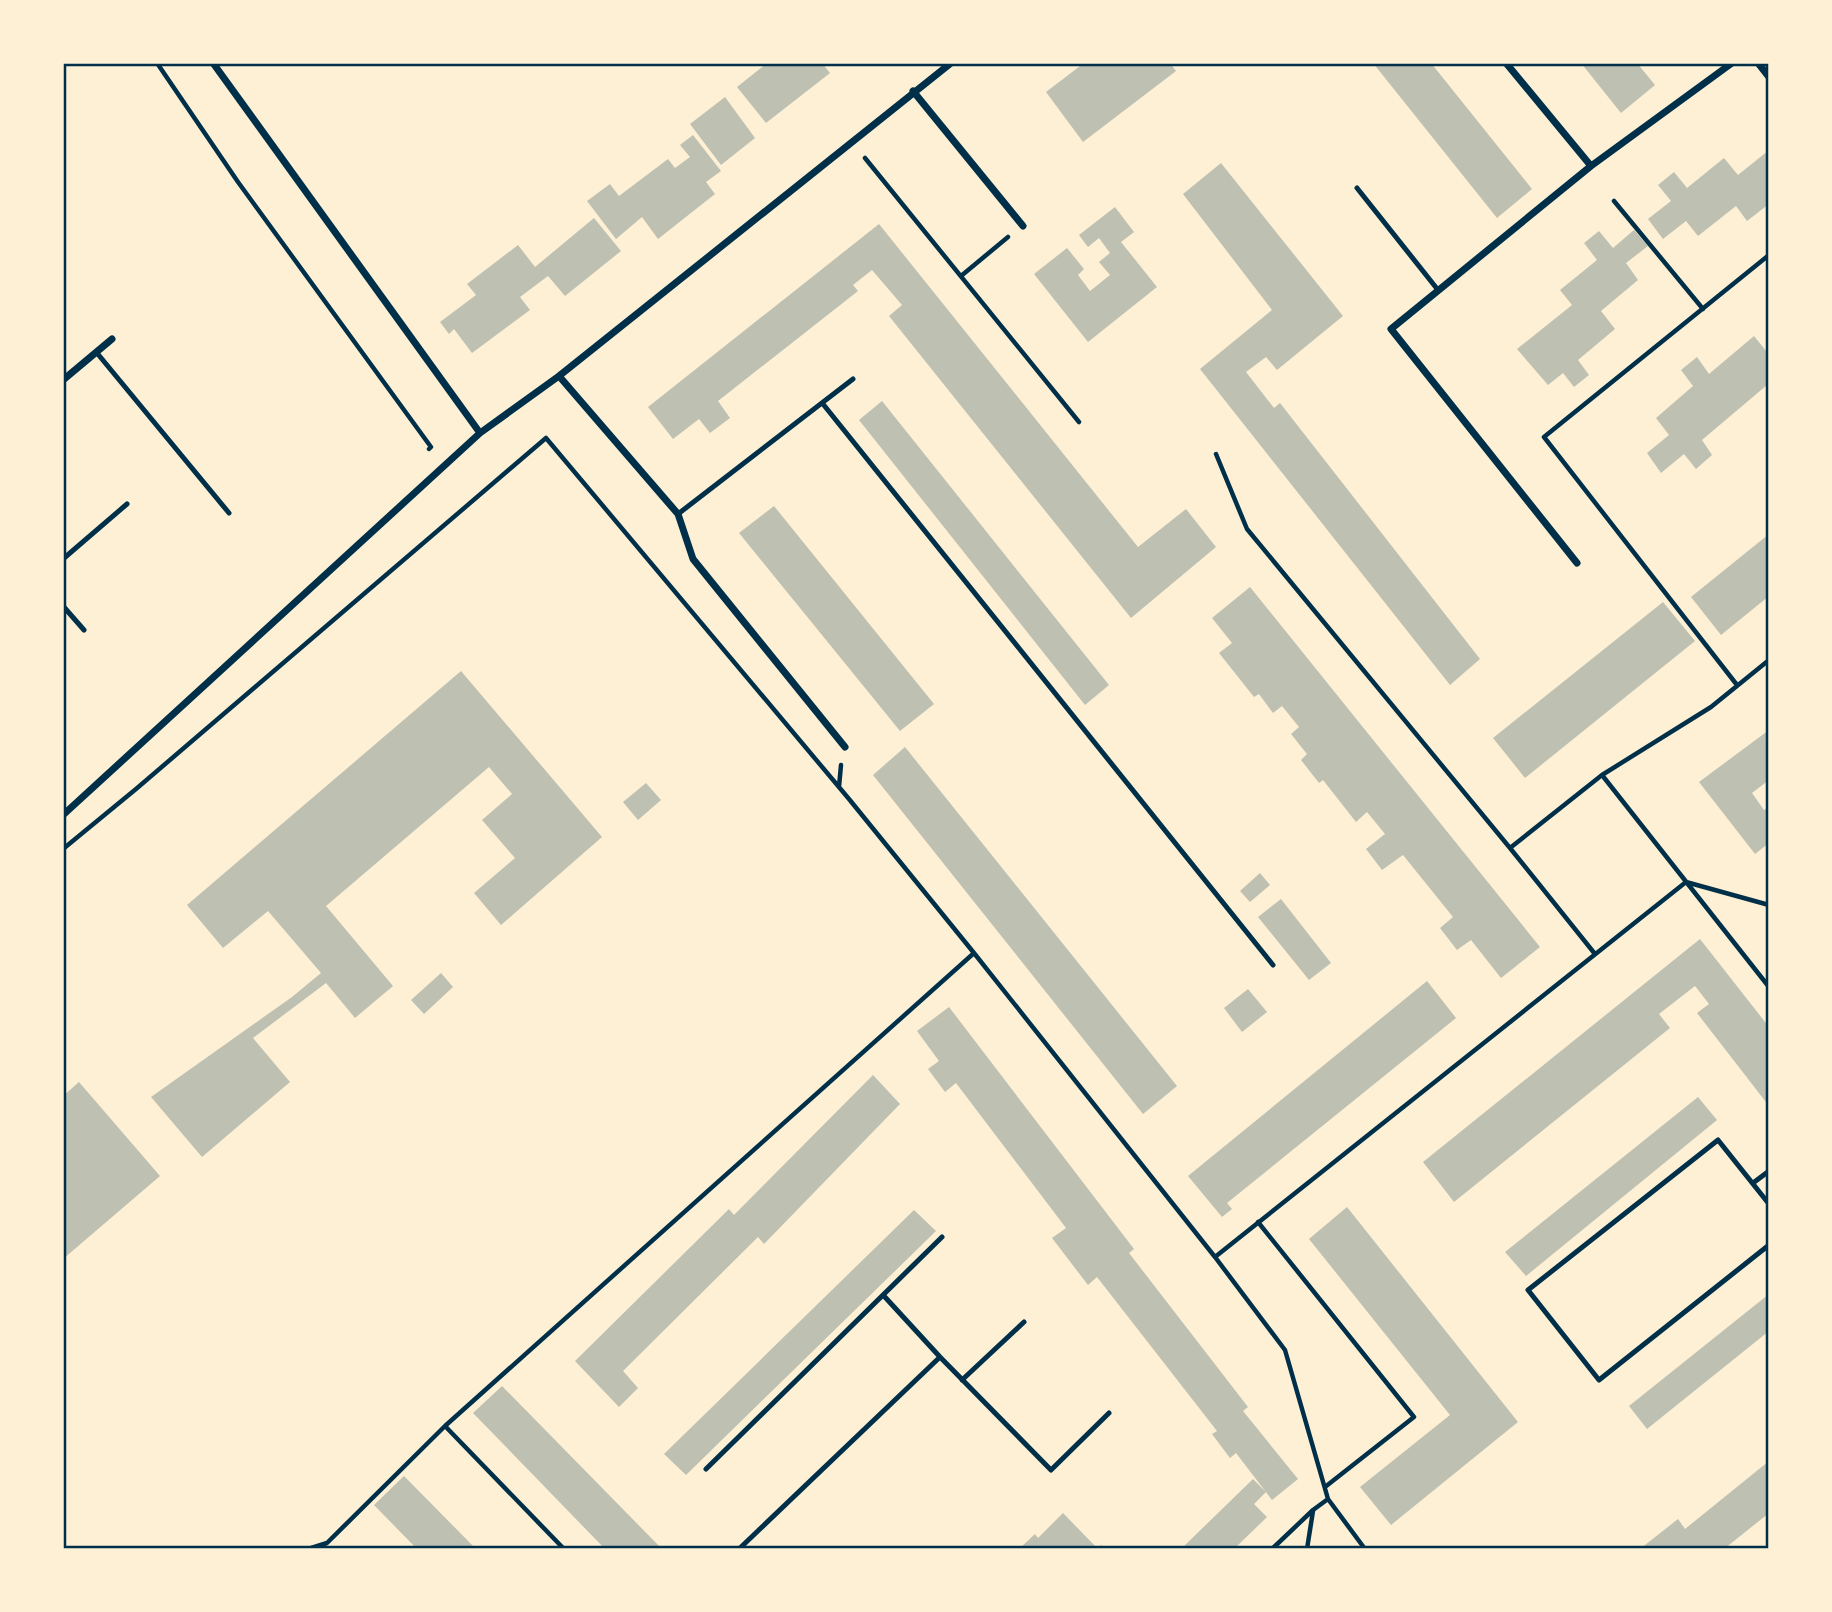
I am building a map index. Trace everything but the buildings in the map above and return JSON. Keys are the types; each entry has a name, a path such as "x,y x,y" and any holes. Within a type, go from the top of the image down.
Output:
{"street":[{"path":"213,63 480,433"},
{"path":"63,815 480,433 559,376 951,63"},
{"path":"1506,63 1591,166"},
{"path":"1577,563 1391,329 1591,166 1732,63"},
{"path":"1758,63 1769,77"},
{"path":"914,91 1023,226"},
{"path":"63,380 112,339"},
{"path":"559,376 678,514 693,559 845,747"}],"lane":[{"path":"1357,188 1438,290"},
{"path":"97,353 229,513"},
{"path":"678,514 853,379"},
{"path":"823,404 1273,965"},
{"path":"63,559 127,503"},
{"path":"63,606 84,630"},
{"path":"1769,1204 1718,1140 1528,1290 1599,1380 1769,1245"},
{"path":"1753,1183 1769,1171"},
{"path":"706,1469 942,1237"},
{"path":"884,1296 1051,1470 1109,1413"},
{"path":"962,1380 1024,1322"},
{"path":"738,1549 940,1357"}],"path":[{"path":"157,63 237,182 431,447 421,457"},
{"path":"851,141 1079,422"},
{"path":"1614,201 1703,309"},
{"path":"960,276 1023,226"},
{"path":"1737,685 1544,438 1769,255"},
{"path":"63,849 546,438 849,799 1215,1256 1284,1350 1328,1499 1365,1549"},
{"path":"1216,454 1247,529 1595,954"},
{"path":"1510,848 1602,775 1711,707 1769,660"},
{"path":"845,747 837,785 849,799"},
{"path":"1602,775 1769,987"},
{"path":"1686,882 1769,905"},
{"path":"1215,1256 1686,882"},
{"path":"308,1549 327,1543 445,1426 974,953"},
{"path":"1258,1222 1414,1417 1325,1488"},
{"path":"445,1426 564,1549"},
{"path":"1272,1549 1328,1499"},
{"path":"1307,1549 1313,1510"}]}
